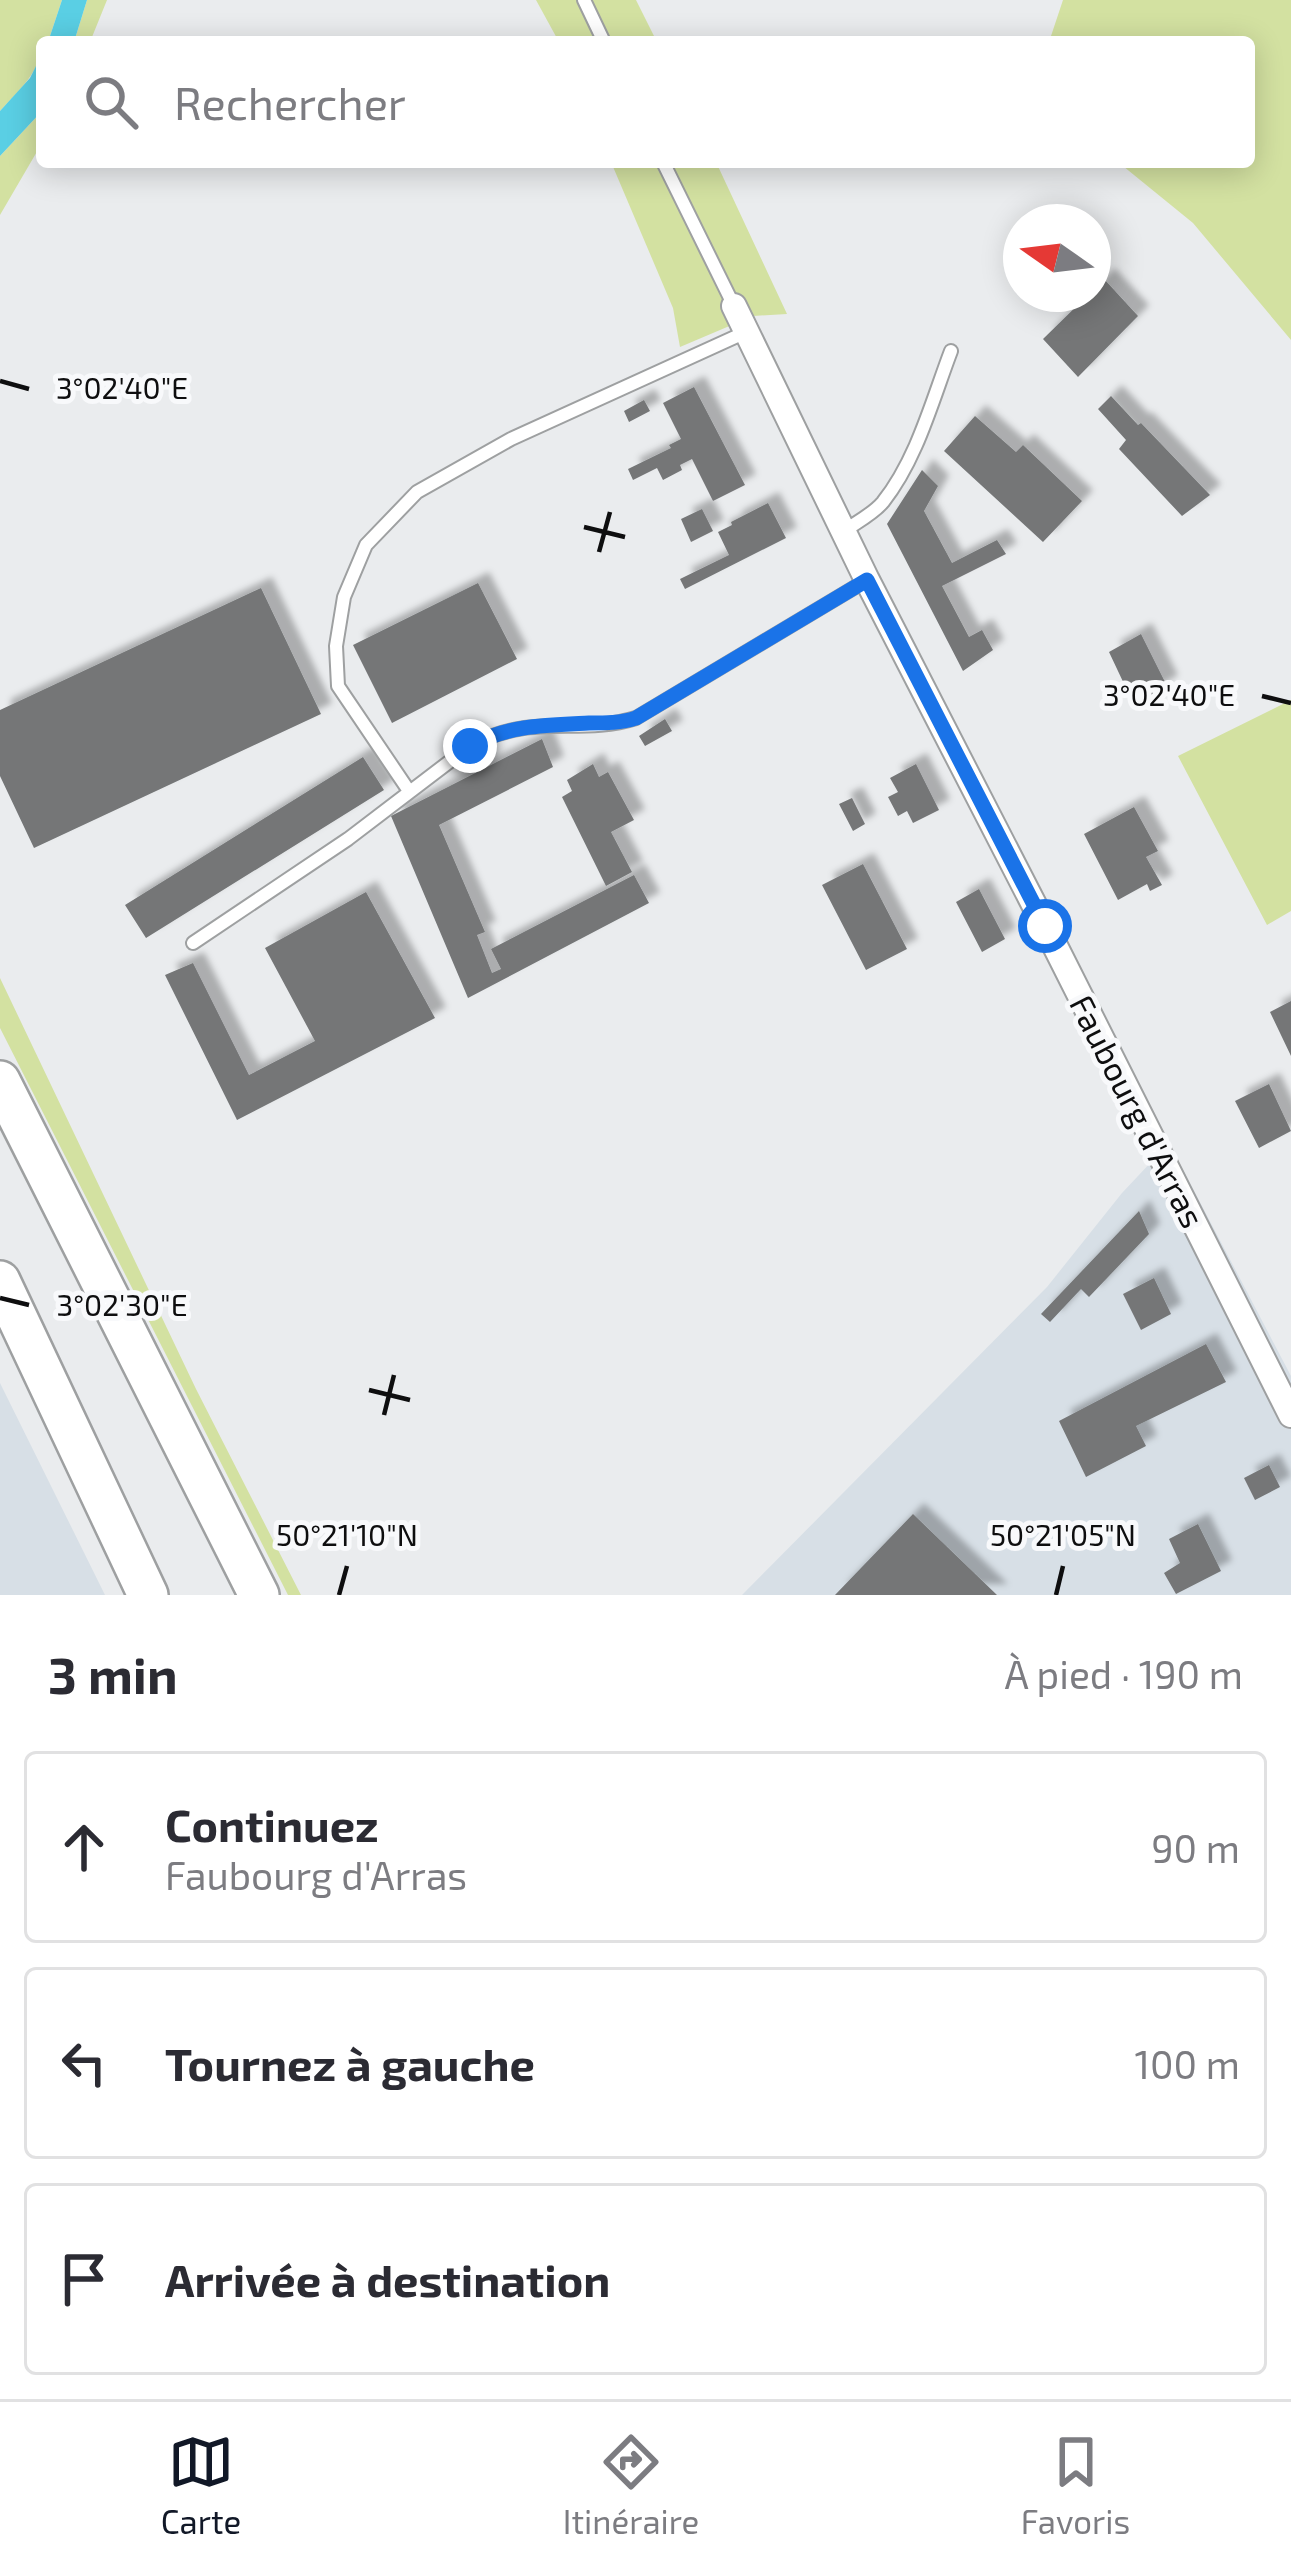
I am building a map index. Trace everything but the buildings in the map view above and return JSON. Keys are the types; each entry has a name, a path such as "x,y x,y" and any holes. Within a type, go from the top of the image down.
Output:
{"main road":[{"path":"0,1082 260,1595"},
{"path":"0,1281 148,1595"}],"street":[{"name":"Faubourg d'Arras","path":"734,306 867,580 1291,1415"}],"lane":[{"path":"584,0 601,36"},
{"name":"Faubourg d'Arras","path":"666,168 734,306"},
{"path":"409,791 338,686 335,646 344,597 366,545 417,492 492,449 746,332"},
{"path":"843,532 876,509 891,489 913,449 951,351"},
{"path":"193,943 348,838 470,746 522,726 636,718 867,580"}],"shaded area":[{"path":"1169,1143 1291,1376 1291,1595 742,1595 1047,1287"},
{"path":"0,1383 105,1595 0,1595"}],"green space":[{"path":"0,0 62,0 50,36 36,36 33,71 0,111"},
{"path":"87,0 107,0 92,36 76,36"},
{"path":"536,0 636,0 654,36 556,36"},
{"path":"1063,0 1291,0 1291,340 1193,223 1125,168 1255,168 1255,36 1051,36"},
{"path":"36,117 36,153 0,215 0,156"},
{"path":"614,168 719,168 787,314 753,316 680,347 673,308"},
{"path":"1291,700 1291,911 1267,925 1178,756"},
{"path":"0,978 196,1389 301,1595 288,1595 0,1028"}],"water":[{"path":"62,0 87,0 76,36 50,36"},
{"path":"36,66 36,117 0,156 0,111"}],"route":[{"path":"470,746 522,726 636,718 867,580 1045,926"}]}
